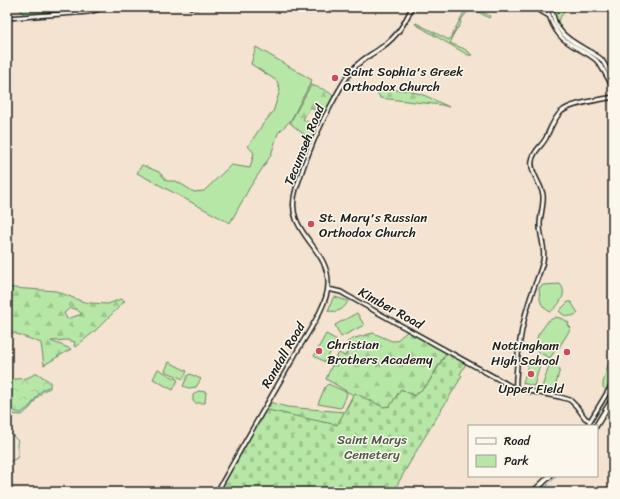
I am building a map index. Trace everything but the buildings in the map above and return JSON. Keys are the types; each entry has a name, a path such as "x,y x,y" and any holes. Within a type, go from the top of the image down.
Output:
{"main road":[{"path":"597,425 613,398"},
{"path":"533,492 549,477"}],"street":[{"path":"7,18 75,13 107,7"},
{"path":"191,7 197,7"},
{"name":"Tecumseh Road","path":"298,226 294,212 294,195 316,135 327,111 352,70 365,58 382,48 393,38 404,24 412,7"},
{"path":"534,7 554,19"},
{"path":"548,7 549,16 562,38 598,62 613,88"},
{"path":"552,7 554,19 560,30 567,38 602,60 613,81"},
{"path":"516,388 522,326 541,270 544,252 540,225 543,195 533,172 532,159 535,152 544,141 556,117 562,110 570,106 613,97"},
{"name":"Randall Road","path":"217,492 324,303 328,289 328,276 324,262 298,226"},
{"name":"Kimber Road","path":"328,289 341,292 516,388 566,398 574,404 583,416 590,421"},
{"path":"588,425 613,382"}],"green space":[{"path":"17,7 100,7 72,15 28,18"},
{"path":"467,7 474,7 490,16 489,18 473,9 469,10 460,21 461,23 451,39 452,40 450,43 463,48 472,55 468,55 415,24 416,23 449,40"},
{"path":"553,7 567,7 558,21 555,17"},
{"path":"256,47 312,80 291,120 278,133 271,155 250,187 230,223 137,173 142,165 159,172 167,181 176,181 194,192 204,191 231,165 250,168 254,153 248,146 273,112 280,90 277,81 251,64"},
{"path":"311,85 321,88 334,97 319,123 316,122 318,118 314,113 315,110 311,107 303,119 318,128 311,140 290,123"},
{"path":"384,86 393,90 407,90 426,96 449,107 380,98 377,91 382,91"},
{"path":"560,284 563,296 559,303 550,312 542,304 539,288 543,285"},
{"path":"7,286 13,288 56,291 90,303 108,304 121,299 125,301 95,331 75,347 75,342 67,340 51,341 71,349 44,365 41,343 14,333 7,333","holes":["70,308 76,309 82,314 67,319 64,313"]},
{"path":"335,297 348,301 340,310 328,311 333,298"},
{"path":"568,302 571,302 578,313 573,316 563,315 559,311"},
{"path":"357,313 364,325 341,337 335,325"},
{"path":"556,317 569,323 568,325 571,328 558,349 556,349 550,358 538,352 535,345 538,335 548,321"},
{"path":"409,330 447,351 427,385 414,396 401,389 390,406 383,407 393,492 249,438 269,402 287,407 344,412 353,395 326,379 339,353 345,356 349,349 347,342 373,333 392,341 396,341"},
{"path":"326,334 337,340 325,362 314,356"},
{"path":"613,348 613,381 608,390 606,390 603,387 603,383"},
{"name":"Saint Marys Cemetery","path":"448,351 467,362 460,374 462,376 393,492 217,492 263,409 337,425 355,393 383,407 390,406 401,389 414,396 427,385"},
{"name":"Upper Field","path":"529,361 540,365 534,386 523,383"},
{"path":"169,362 187,371 183,379 165,371"},
{"path":"549,366 560,369 554,391 542,387"},
{"path":"158,369 178,380 173,390 153,379"},
{"path":"37,373 50,382 50,388 43,391 31,407 22,415 9,414 7,418 7,380 27,378"},
{"path":"190,374 201,379 196,387 189,388 183,386 188,375"},
{"path":"328,384 346,392 347,394 342,407 340,408 318,404 325,387"},
{"path":"198,391 206,392 205,403 195,403 193,401 193,395"}],"waterway":[{"path":"560,33 563,37 575,45"},
{"path":"601,62 609,76"},
{"path":"7,412 12,411 21,413 29,407 42,390 48,387"},
{"path":"591,425 613,388"},
{"path":"7,431 18,441 17,458 9,462 7,465"},
{"path":"552,481 555,477"},
{"path":"540,492 549,484"}],"place":[{"name":"Saint Sophia's Greek Orthodox Church","path":"335,78"},
{"name":"St. Mary's Russian Orthodox Church","path":"311,224"},
{"name":"Christian Brothers Academy","path":"319,351"},
{"name":"Nottingham High School","path":"567,352"},
{"name":"Upper Field","path":"531,374"}]}
